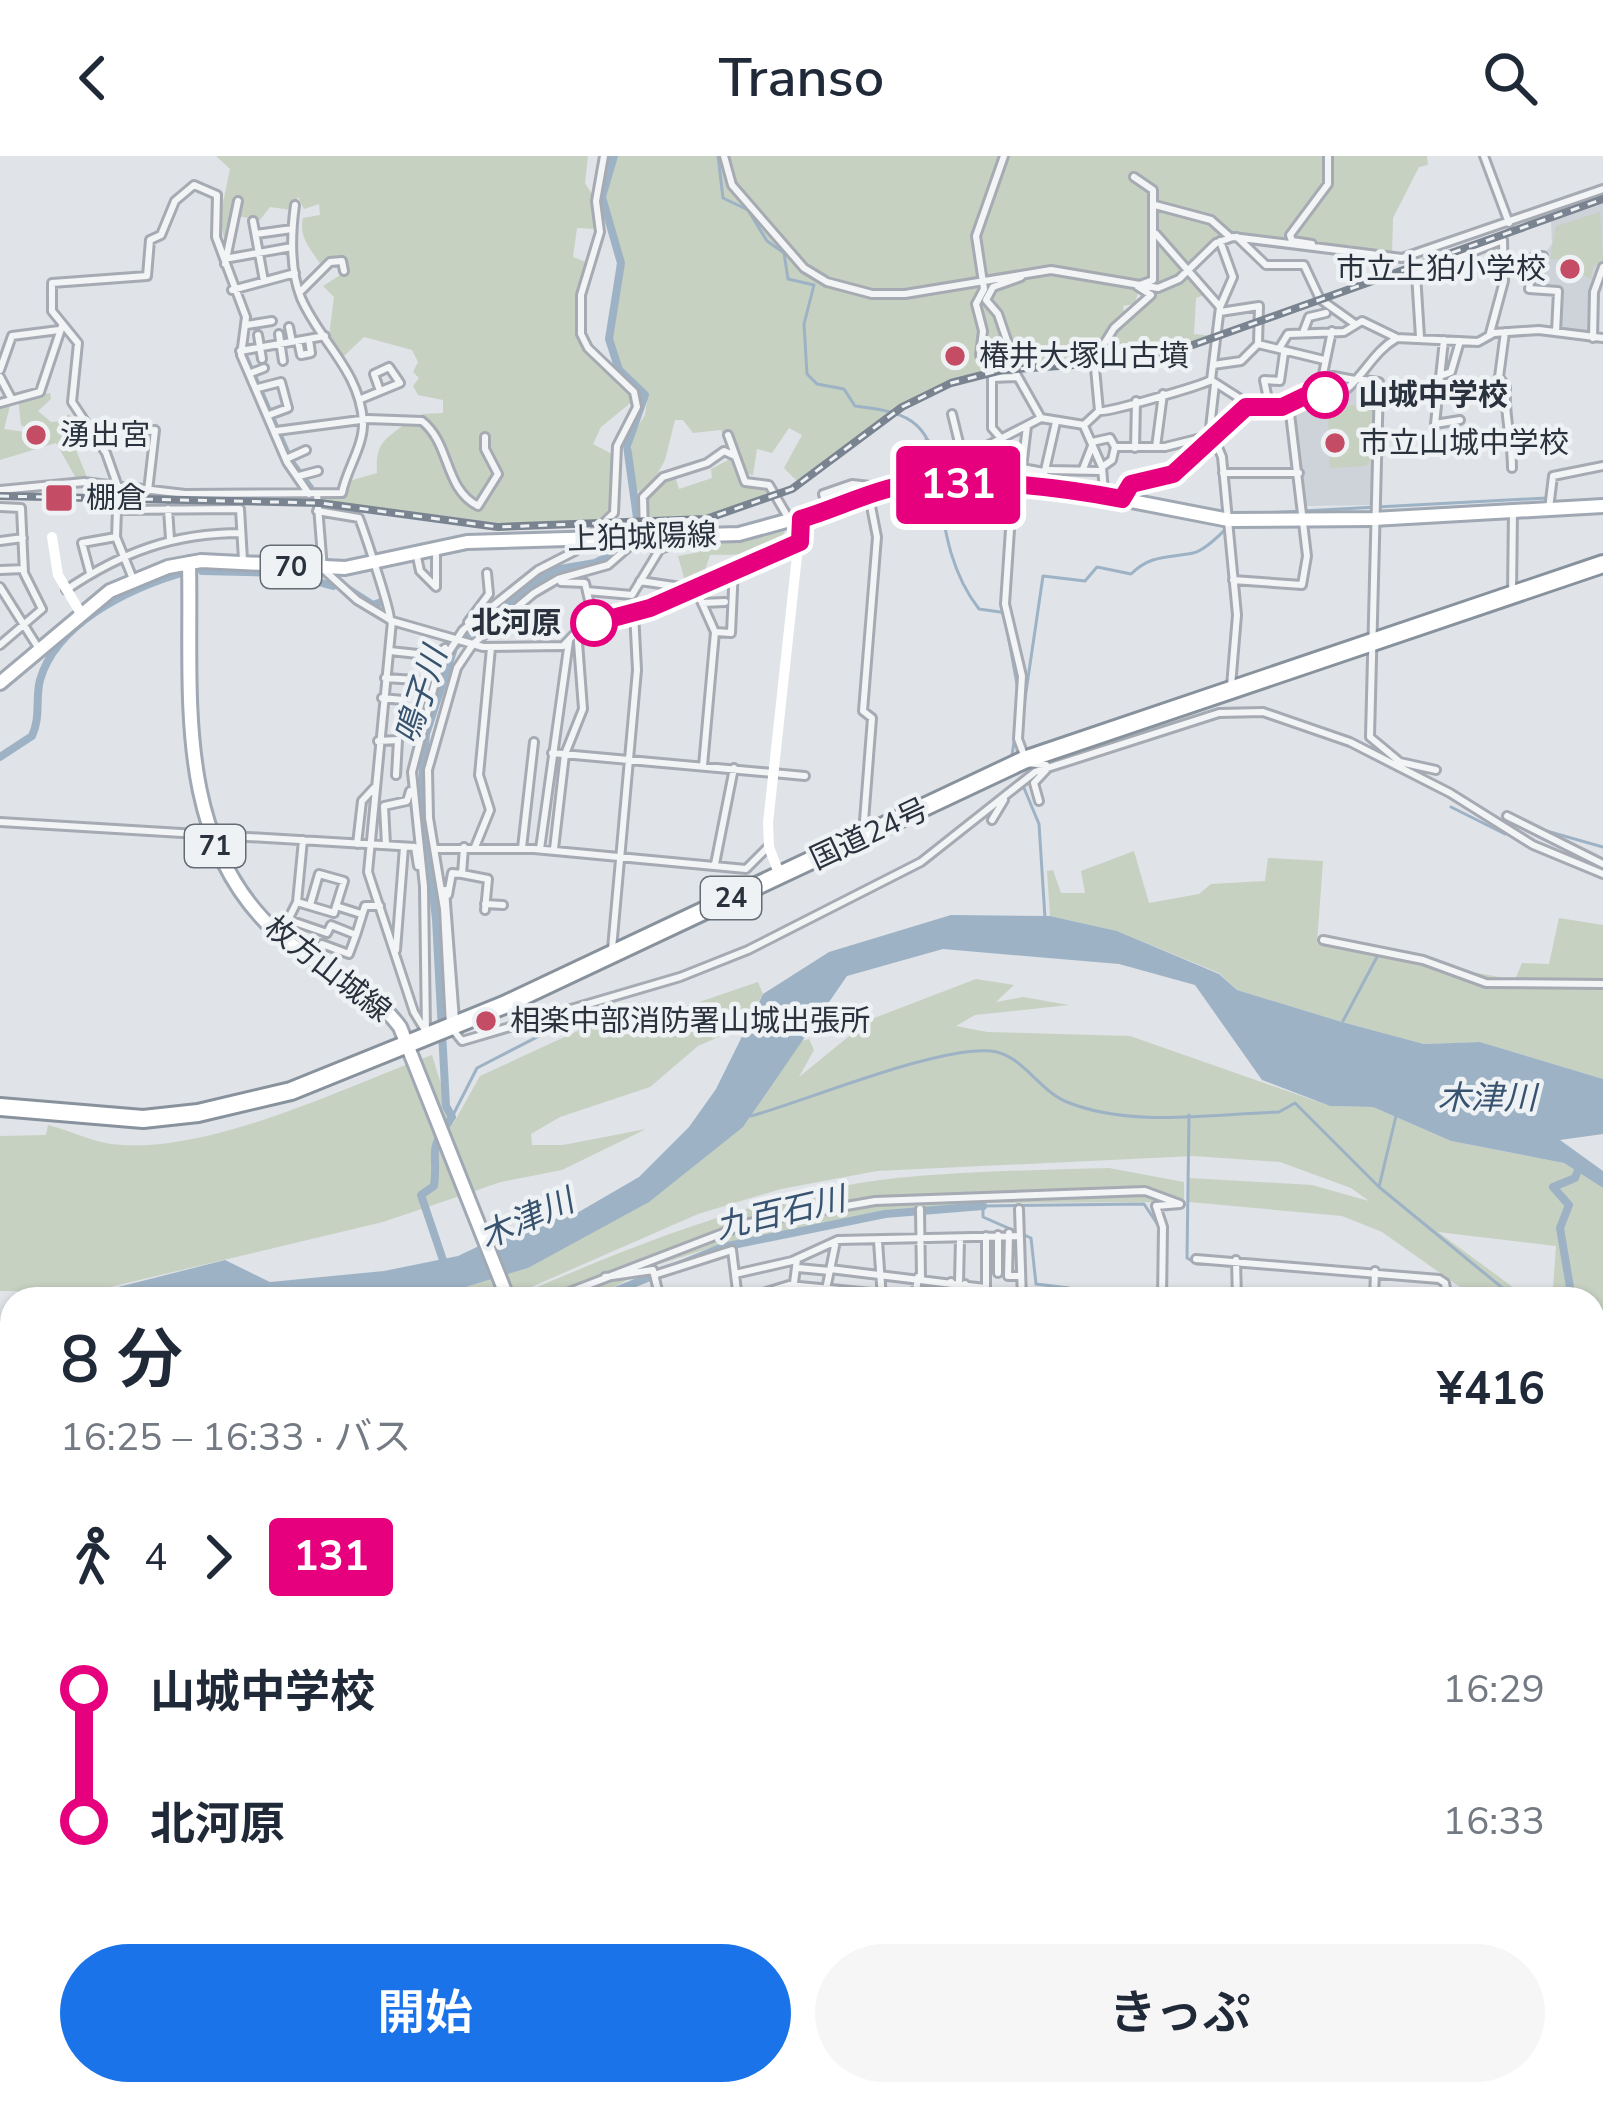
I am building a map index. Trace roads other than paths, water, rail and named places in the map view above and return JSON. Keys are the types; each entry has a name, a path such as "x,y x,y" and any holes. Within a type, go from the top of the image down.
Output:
{"highway":[{"name":"国道24号","path":"0,1107 101,1119 198,1113 291,1090 612,954 863,837 1019,755 1073,742 1603,564"}],"main road":[{"name":"上狛城陽線","path":"0,683 80,612 133,580 189,563 243,561 323,569 436,546 748,533 913,484 1104,495 1229,520 1302,512 1603,506"},
{"name":"枚方山城線","path":"189,563 194,764 210,835 247,900 280,936 390,1012 406,1039 503,1287"}],"street":[{"path":"463,630 538,571 566,557 616,510 617,446 638,407 634,392 588,348 581,334 581,296 600,232 596,201 604,156"},
{"path":"724,156 737,193 817,278 886,295 1071,271 1137,286 1168,285 1220,241 1233,237 1402,258 1603,188"},
{"path":"1004,156 979,219 983,280 976,304 983,331 980,355 1014,368"},
{"path":"1313,248 1290,238 1328,184 1328,156"},
{"path":"1484,156 1509,223"},
{"path":"1134,177 1149,183 1155,205 1153,280 1137,286"},
{"path":"118,487 108,457 72,402 78,343 60,328 51,308 52,283 147,276 149,240 161,235 175,201 194,184 217,195 216,237 228,262"},
{"path":"238,201 228,262 232,290 249,325 242,350 288,458 313,494 323,569 344,591 391,620 453,642 491,648 562,646 577,629 634,612 800,542"},
{"path":"0,490 62,483 148,491 341,494 363,420 361,399 342,357 300,292 293,247 295,205"},
{"path":"1155,205 1211,220 1266,265 1304,266"},
{"path":"253,221 265,281"},
{"path":"1154,228 1220,310"},
{"path":"256,234 292,229"},
{"path":"1420,338 1416,274 1503,240 1504,281 1490,334"},
{"path":"1220,241 1233,272 1220,310 1212,436 1229,520 1231,689"},
{"path":"228,262 293,247"},
{"path":"1313,248 1302,254 1316,295 1328,310 1355,324"},
{"path":"1543,256 1534,257 1528,290 1558,291 1556,332"},
{"path":"300,292 325,264 342,261 344,271"},
{"path":"1272,406 1266,401 1264,380 1280,381 1288,334 1304,330 1347,331 1366,322 1397,338 1478,342 1505,332 1556,332 1598,338 1594,292 1603,267"},
{"path":"232,290 295,273"},
{"path":"1022,274 993,287 986,300 998,314 1014,368 1041,418"},
{"path":"1099,411 1094,364 1118,324 1148,301 1150,295 1137,286"},
{"path":"1213,365 1241,361 1258,344 1259,306 1220,310"},
{"path":"1304,330 1309,317 1328,310"},
{"path":"1328,310 1323,374 1379,382 1370,737 1399,763 1436,770"},
{"path":"249,325 272,321"},
{"path":"289,327 301,355 311,353 309,339"},
{"path":"11,398 0,374 12,336 60,328"},
{"path":"0,403 40,392 60,328"},
{"path":"1505,332 1498,369 1506,387 1504,418 1512,430 1512,468"},
{"path":"279,334 283,361"},
{"path":"253,372 263,364 258,335"},
{"path":"242,350 325,336"},
{"path":"1213,382 1250,406 1289,405 1305,396 1339,393 1397,338"},
{"path":"1444,340 1434,425 1460,419"},
{"path":"1440,376 1451,372 1460,341"},
{"path":"1258,344 1324,360"},
{"path":"361,399 380,392 400,383 389,367 374,374 380,392"},
{"path":"1014,368 992,378 992,428 999,436 1000,461 1018,469 1101,469 1112,460 1115,447 1110,438 1091,444"},
{"path":"260,387 291,378"},
{"path":"271,414 290,404 281,382"},
{"path":"907,451 901,457 913,484 934,464 979,450 1041,418 1084,425 1099,411 1115,412 1136,401 1213,382"},
{"path":"1156,447 1163,394"},
{"path":"1135,448 1136,401"},
{"path":"1233,580 1302,585 1307,556 1289,405"},
{"path":"1122,499 1131,484 1173,474 1250,406"},
{"path":"952,414 962,452"},
{"path":"278,431 363,420 409,418 429,424 446,453 458,490 481,506 498,474 484,449 485,437"},
{"path":"1041,488 1056,422"},
{"path":"1084,425 1101,469 1104,495"},
{"path":"1027,426 1014,488 1005,604 1022,676 1019,755 1049,765"},
{"path":"92,435 155,430 148,491"},
{"path":"728,435 745,482 769,485 796,521 800,542 769,847 780,876"},
{"path":"1115,447 1156,447 1212,436"},
{"path":"1083,469 1091,444"},
{"path":"927,445 935,484"},
{"path":"288,458 306,451"},
{"path":"447,897 434,849 430,753 457,668 471,644 559,579 608,565 647,537 642,532 643,500 661,478 707,464 724,451 735,455"},
{"path":"1549,508 1553,476 1603,466"},
{"path":"301,476 318,471"},
{"path":"1223,473 1299,473"},
{"path":"863,837 872,718 863,711 877,537 871,497"},
{"path":"0,506 21,508 24,569 43,609 0,645"},
{"path":"168,509 170,539"},
{"path":"133,580 116,537 117,510 240,509 243,561"},
{"path":"317,511 359,518 370,562 391,602 368,872 414,1012 427,1034"},
{"path":"1512,596 1513,511"},
{"path":"65,591 123,555 170,539 242,532"},
{"path":"587,591 632,595 660,549 692,542 696,536"},
{"path":"52,537 65,591 80,612"},
{"path":"90,573 82,543 116,537"},
{"path":"0,541 23,538"},
{"path":"416,551 420,572 436,587 436,546"},
{"path":"566,557 569,575"},
{"path":"715,632 731,633 734,567"},
{"path":"0,570 24,569"},
{"path":"389,651 436,656 453,642 489,595 487,573"},
{"path":"559,579 582,581 594,623"},
{"path":"640,581 691,587 715,632 704,766"},
{"path":"0,586 21,628 39,649"},
{"path":"702,603 725,602"},
{"path":"612,954 639,638 634,612"},
{"path":"554,850 565,754 585,698 577,629"},
{"path":"540,849 569,640"},
{"path":"384,806 407,801 421,726 453,642"},
{"path":"475,847 490,810 479,775 491,648"},
{"path":"385,678 416,680"},
{"path":"382,698 403,700"},
{"path":"441,881 452,1025 456,1039 471,1040 577,1003 680,977 748,950 921,862 1049,765 1197,717 1237,711 1300,722 1399,763 1528,841 1603,874"},
{"path":"378,741 398,740 397,776"},
{"path":"522,848 534,742"},
{"path":"1039,801 1034,783 1073,742"},
{"path":"552,753 805,776"},
{"path":"715,865 734,768"},
{"path":"412,787 424,871 427,1034"},
{"path":"374,791 384,806 386,845"},
{"path":"357,844 362,801 374,791"},
{"path":"992,820 1004,796"},
{"path":"1528,841 1507,816 1603,864"},
{"path":"0,822 415,847 424,871"},
{"path":"280,936 297,902 303,840"},
{"path":"396,951 404,847"},
{"path":"462,874 464,847"},
{"path":"434,849 540,849 746,869 769,847"},
{"path":"424,871 438,870"},
{"path":"452,1025 447,897 452,873 488,879 485,907 502,905"},
{"path":"297,902 334,913 344,881 319,874 310,905"},
{"path":"339,978 365,906 380,906"},
{"path":"336,907 362,914"},
{"path":"289,920 327,933"},
{"path":"315,962 331,926 356,935"},
{"path":"1323,940 1423,960 1486,983 1603,984"},
{"path":"322,944 349,954"},
{"path":"406,1039 414,1012"},
{"path":"579,1287 749,1223 830,1207 943,1196 1145,1191 1180,1204 1156,1206 1163,1227 1162,1287"},
{"path":"918,1287 920,1209"},
{"path":"1019,1209 1021,1287"},
{"path":"1009,1233 1009,1276 1021,1276"},
{"path":"998,1234 998,1273"},
{"path":"985,1287 986,1236"},
{"path":"735,1274 797,1263 836,1241 1020,1236"},
{"path":"959,1238 960,1287"},
{"path":"827,1287 836,1241"},
{"path":"878,1241 882,1287"},
{"path":"602,1277 649,1269 657,1274 732,1250 738,1287"},
{"path":"986,1260 1020,1259"},
{"path":"1196,1259 1375,1270 1439,1279 1446,1287"},
{"path":"1236,1260 1237,1287"},
{"path":"797,1263 980,1287"},
{"path":"793,1287 797,1263"},
{"path":"1374,1287 1375,1270"},
{"path":"657,1274 659,1287"},
{"path":"957,1287 959,1283"}],"water":[{"name":"木津川","path":"951,915 1050,916 1117,931 1219,974 1237,990 1342,1022 1424,1044 1480,1042 1603,1079 1603,1134 1560,1140 1603,1171 1603,1188 1564,1163 1451,1141 1373,1107 1330,1106 1262,1080 1195,985 1119,964 943,949 847,976 743,1127 649,1202 528,1268 465,1287 118,1287 225,1260 270,1282 384,1271 458,1256 515,1229 577,1213 639,1177 689,1127 716,1089 763,994 829,952"}],"waterway":[{"name":"鳴子川","path":"445,1266 421,1195 434,1186 436,1146 452,1117 446,1106 436,919 421,794 426,734 454,648 469,633 554,570 595,563 616,552 638,525 627,446 645,395 619,370 609,339 621,263 602,197 614,156"},
{"path":"718,156 723,198 748,210 767,241 784,253 788,279 814,285 804,324 807,374 817,384 844,389 855,406 907,418 924,434 934,460"},
{"path":"245,358 290,461 310,488"},
{"path":"938,488 951,552 969,595 979,609 1007,613"},
{"path":"1246,514 1547,498"},
{"path":"1017,753 1043,576 1085,581 1097,567 1131,574 1153,560 1197,552 1225,530"},
{"path":"202,571 286,573 333,586"},
{"path":"0,757 32,736 40,680 61,642 116,600 178,574"},
{"path":"348,589 373,605 387,600"},
{"path":"1007,629 1018,690"},
{"path":"1012,755 1016,729"},
{"path":"1024,788 1039,824 1045,918"},
{"path":"1451,807 1505,834"},
{"path":"1536,828 1603,847"},
{"path":"1343,1021 1378,955"},
{"path":"452,1117 477,1068 603,1003"},
{"path":"751,1116 907,1065 991,1051 1012,1059 1057,1097 1118,1115 1279,1112 1295,1103 1379,1187"},
{"path":"1189,1115 1187,1258 1197,1264 1236,1265"},
{"path":"1396,1116 1379,1187 1501,1287"},
{"path":"1570,1287 1560,1228 1569,1205 1553,1187 1575,1178 1580,1165"},
{"path":"1061,1287 1036,1284 1031,1238 983,1217 983,1206 1144,1204 1160,1228 1159,1287"},
{"name":"九百石川","path":"625,1287 723,1247 885,1214 983,1206"}],"railway":[{"path":"0,496 320,503 498,527 706,519 792,489 902,407 951,383 1002,370 1145,360 1603,199"}],"place":[{"name":"市立上狛小学校","path":"1570,269"},
{"name":"椿井大塚山古墳","path":"955,356"},
{"name":"山城中学校","path":"1325,395"},
{"name":"湧出宮","path":"36,435"},
{"name":"市立山城中学校","path":"1335,443"},
{"name":"棚倉","path":"59,498"},
{"name":"北河原","path":"594,623"},
{"name":"相楽中部消防署山城出張所","path":"486,1021"}]}
